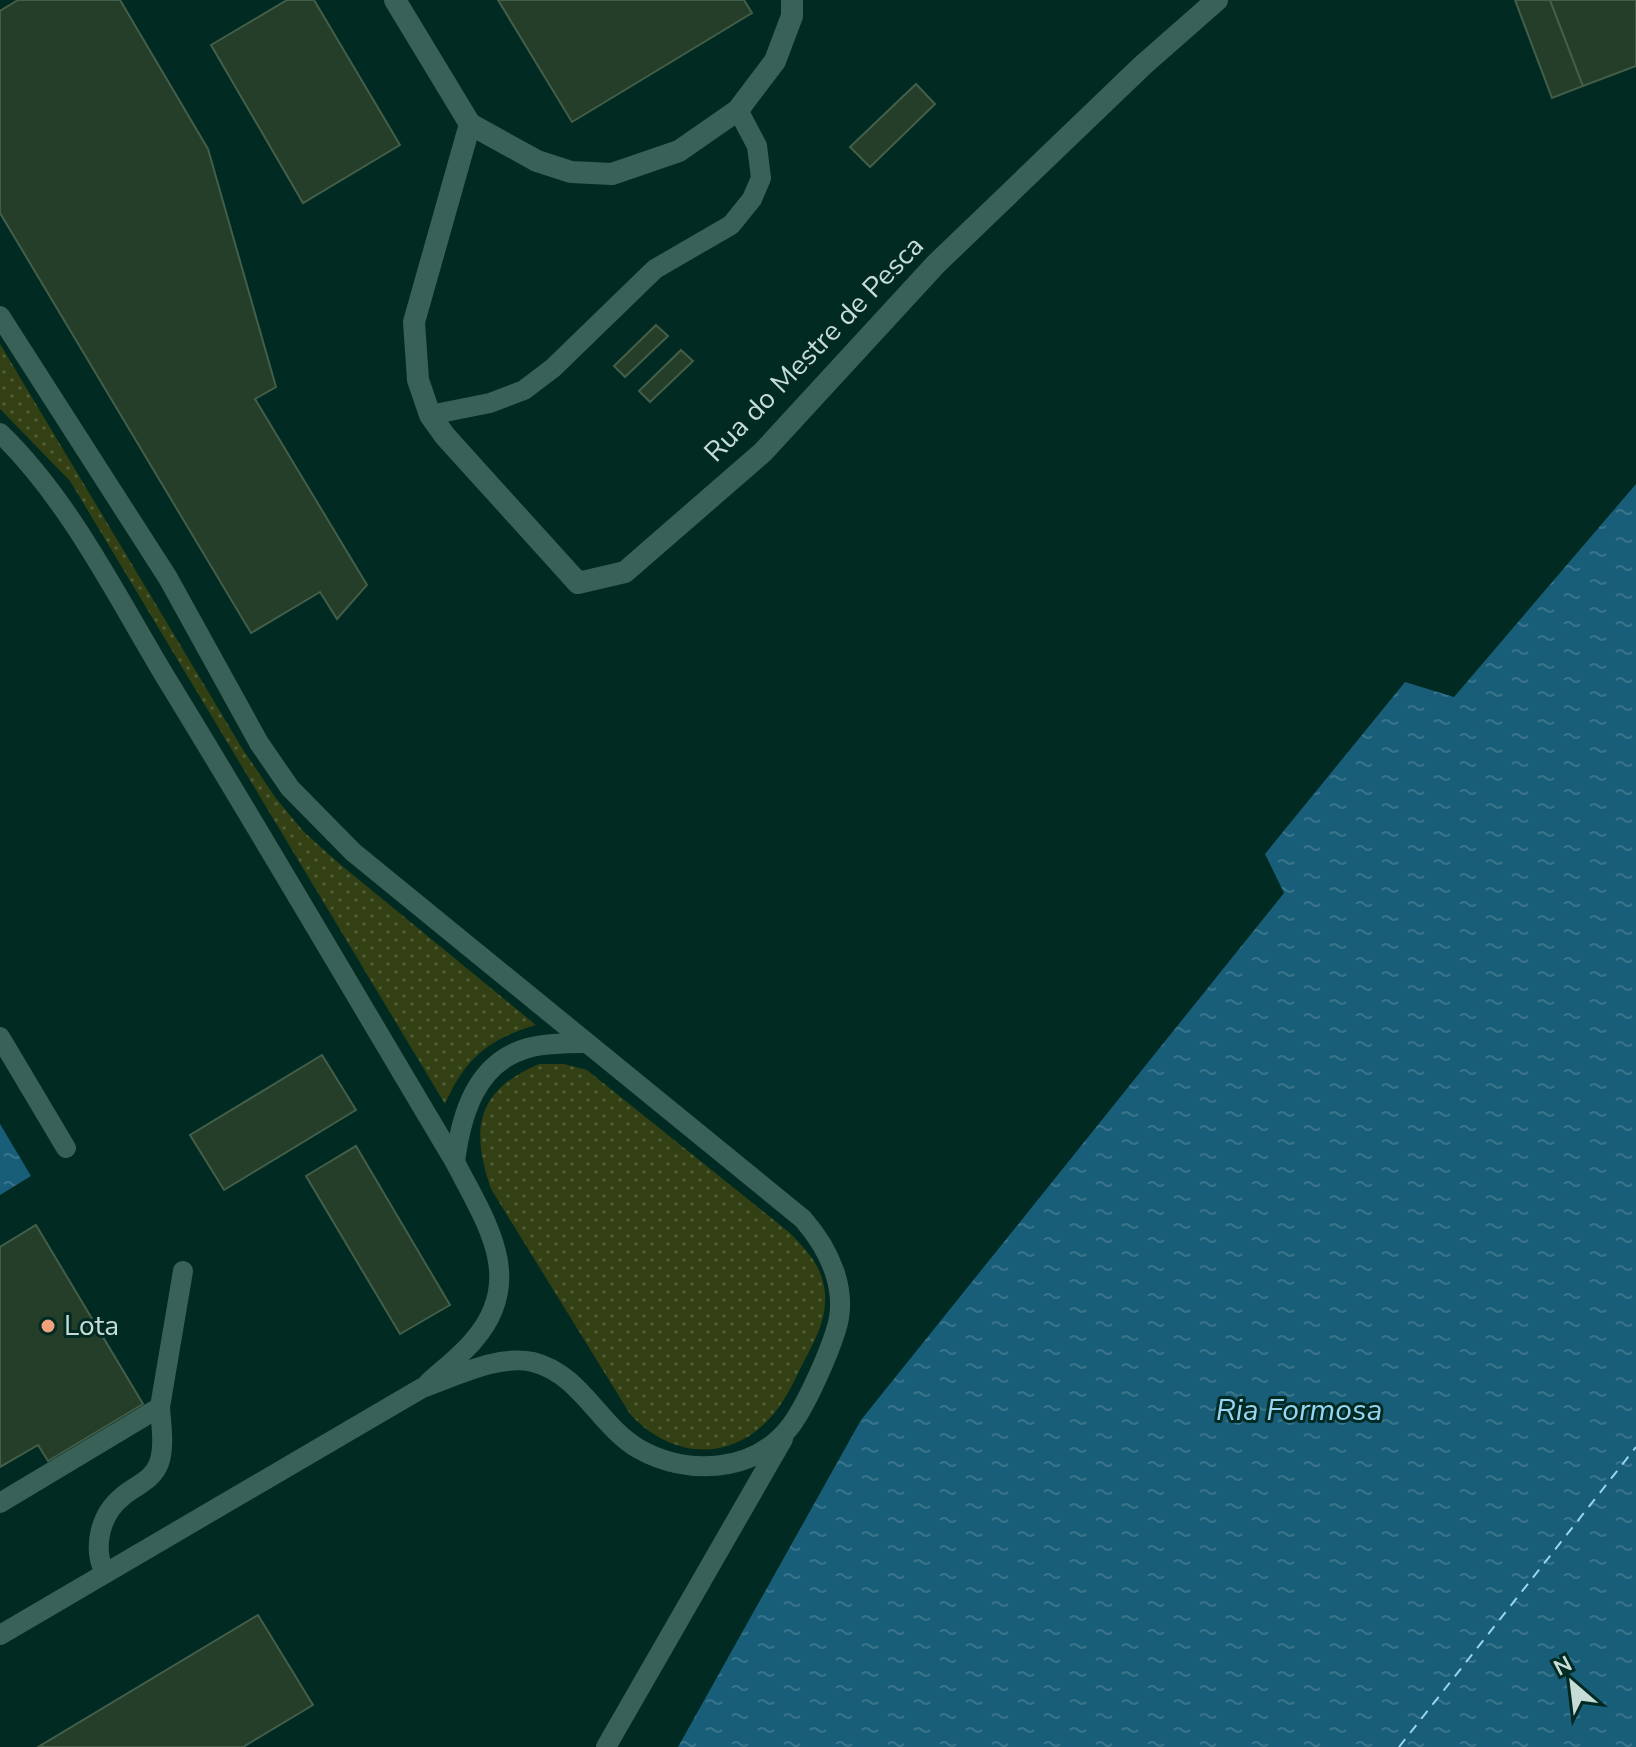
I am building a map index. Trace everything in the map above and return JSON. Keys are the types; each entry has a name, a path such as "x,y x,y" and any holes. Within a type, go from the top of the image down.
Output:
{"street":[{"path":"395,0 470,124 537,161 571,172 612,174 679,151 738,110 775,61 792,16 792,0"},
{"name":"Rua do Mestre de Pesca","path":"470,124 414,322 418,380 430,415 445,436 578,583 625,572 763,452 936,264 1142,66 1217,0"}],"lane":[{"path":"430,415 490,403 524,390 553,368 655,269 731,225 752,199 761,178 757,146 738,110"},
{"path":"0,316 168,578 231,695 290,788 353,852 803,1219 818,1236 829,1257 839,1293 837,1329 813,1384 606,1747"},
{"path":"0,433 23,455 58,501 455,1162 490,1231 500,1264 499,1294 491,1317 474,1341 422,1388"},
{"path":"0,1037 66,1148"},
{"path":"455,1162 459,1130 467,1108 476,1088 490,1069 509,1055 530,1047 585,1043"},
{"path":"105,1573 97,1552 104,1522 113,1505 153,1474 160,1461 160,1407 183,1271"},
{"path":"0,1635 422,1388 499,1362 531,1361 557,1371 580,1391 610,1425 640,1449 677,1463 705,1468 739,1462 765,1448 789,1428"},
{"path":"0,1503 160,1407"}],"green space":[{"path":"0,344 242,748 275,797 303,831 335,860 536,1025 504,1037 480,1053 461,1075 445,1104 70,481 0,409"},
{"path":"539,1064 564,1064 587,1070 790,1233 817,1265 825,1290 824,1313 818,1334 780,1406 754,1433 736,1443 718,1448 681,1446 663,1439 630,1414 491,1189 481,1147 484,1113 502,1086"}],"water":[{"name":"Ria Formosa","path":"1636,484 1636,1747 678,1747 861,1420 1284,893 1265,854 1405,682 1454,697"},
{"path":"0,1124 31,1176 0,1195"}],"building":[{"path":"18,0 120,0 208,149 276,387 255,399 367,585 337,619 320,592 251,633 0,213 0,11"},
{"path":"287,0 314,0 400,145 303,203 211,45"},
{"path":"498,0 744,0 752,13 572,122"},
{"path":"1515,0 1550,0 1583,86 1552,98"},
{"path":"1550,0 1636,0 1636,66 1583,86"},
{"path":"916,84 935,104 870,167 850,147"},
{"path":"656,325 668,336 625,377 614,366"},
{"path":"681,350 693,361 650,402 639,391"},
{"path":"322,1055 356,1110 224,1190 190,1135"},
{"path":"356,1146 450,1305 400,1334 306,1176"},
{"name":"Lota","path":"36,1225 143,1404 48,1461 38,1445 0,1467 0,1247"},
{"path":"258,1615 313,1705 243,1747 38,1747"}],"ferry route":[{"path":"1399,1747 1636,1447"}],"place":[{"name":"Lota","path":"48,1326"}]}
